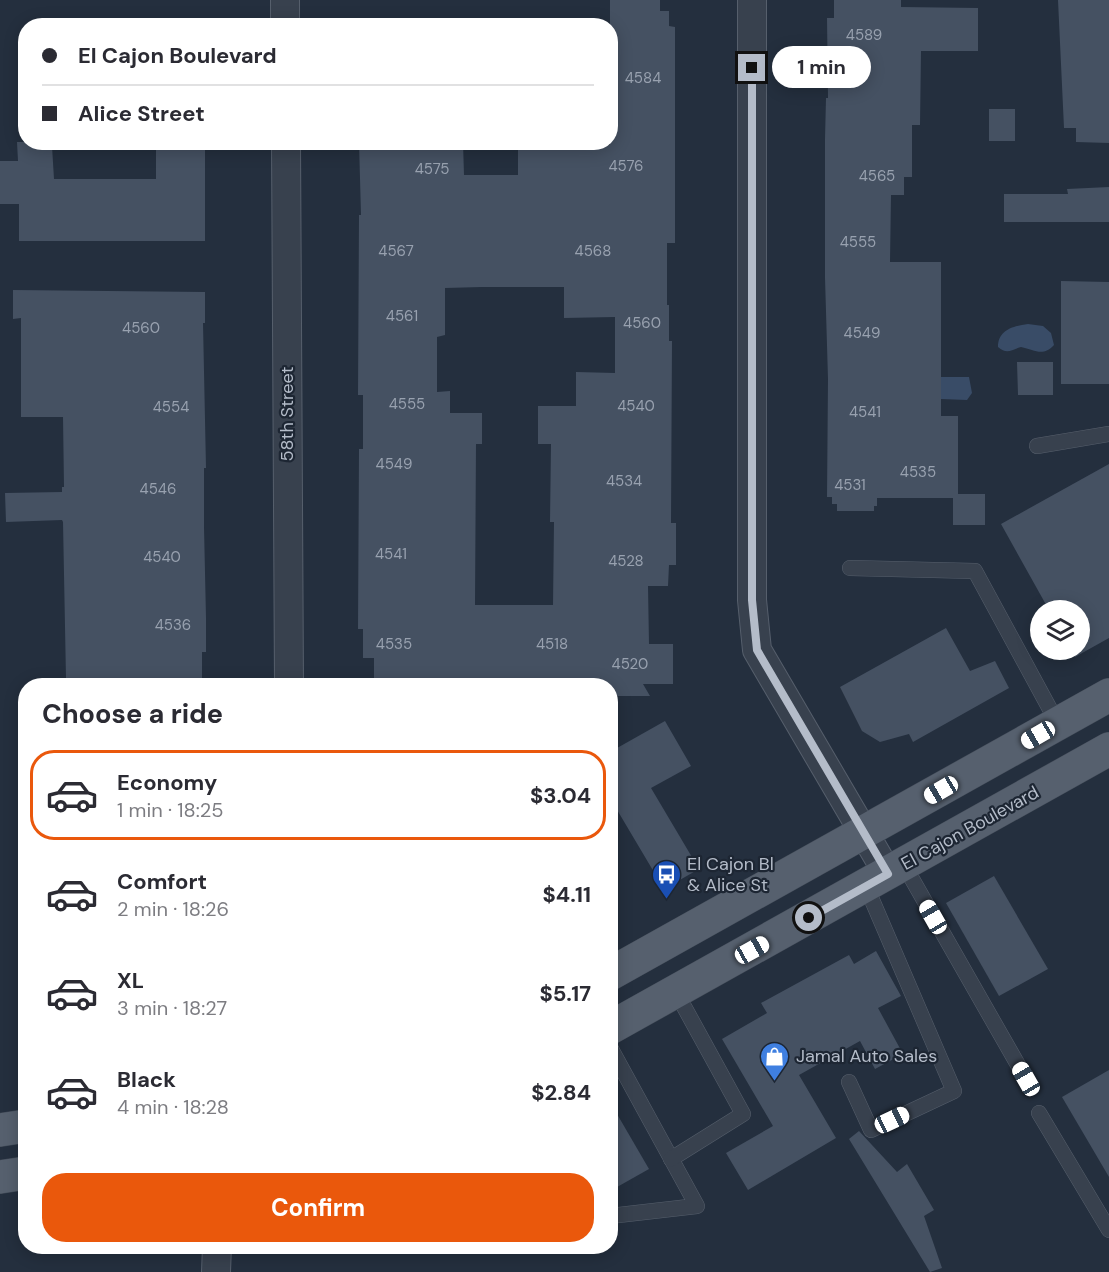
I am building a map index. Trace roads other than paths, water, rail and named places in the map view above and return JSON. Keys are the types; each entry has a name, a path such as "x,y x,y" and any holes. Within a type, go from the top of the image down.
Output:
{"main road":[{"path":"618,970 1109,695"},
{"name":"El Cajon Boulevard","path":"618,1024 1109,749"},
{"path":"0,1130 18,1127"},
{"path":"0,1177 18,1174"}],"street":[{"path":"285,0 285,18"},
{"path":"752,0 752,600 757,650 886,875"},
{"name":"58th Street","path":"286,150 289,678"},
{"path":"216,1272 217,1254"}],"lane":[{"path":"1037,446 1109,434"},
{"path":"850,568 975,571 1058,724"},
{"path":"886,875 1026,1079"},
{"path":"849,1082 871,1130 954,1091 886,875"},
{"path":"671,1159 743,1114 676,992"},
{"path":"618,1062 697,1206 618,1215"},
{"path":"1039,1113 1109,1230"}],"water":[{"path":"1028,324 1043,326 1051,333 1054,345 1042,352 1021,347 1007,351 998,347 1001,337 1007,330"},
{"path":"914,377 969,377 972,393 967,400 941,399 935,402"}],"place":[{"name":"El Cajon Bl & Alice St","path":"666,900"},
{"name":"Jamal Auto Sales","path":"775,1082"}]}
